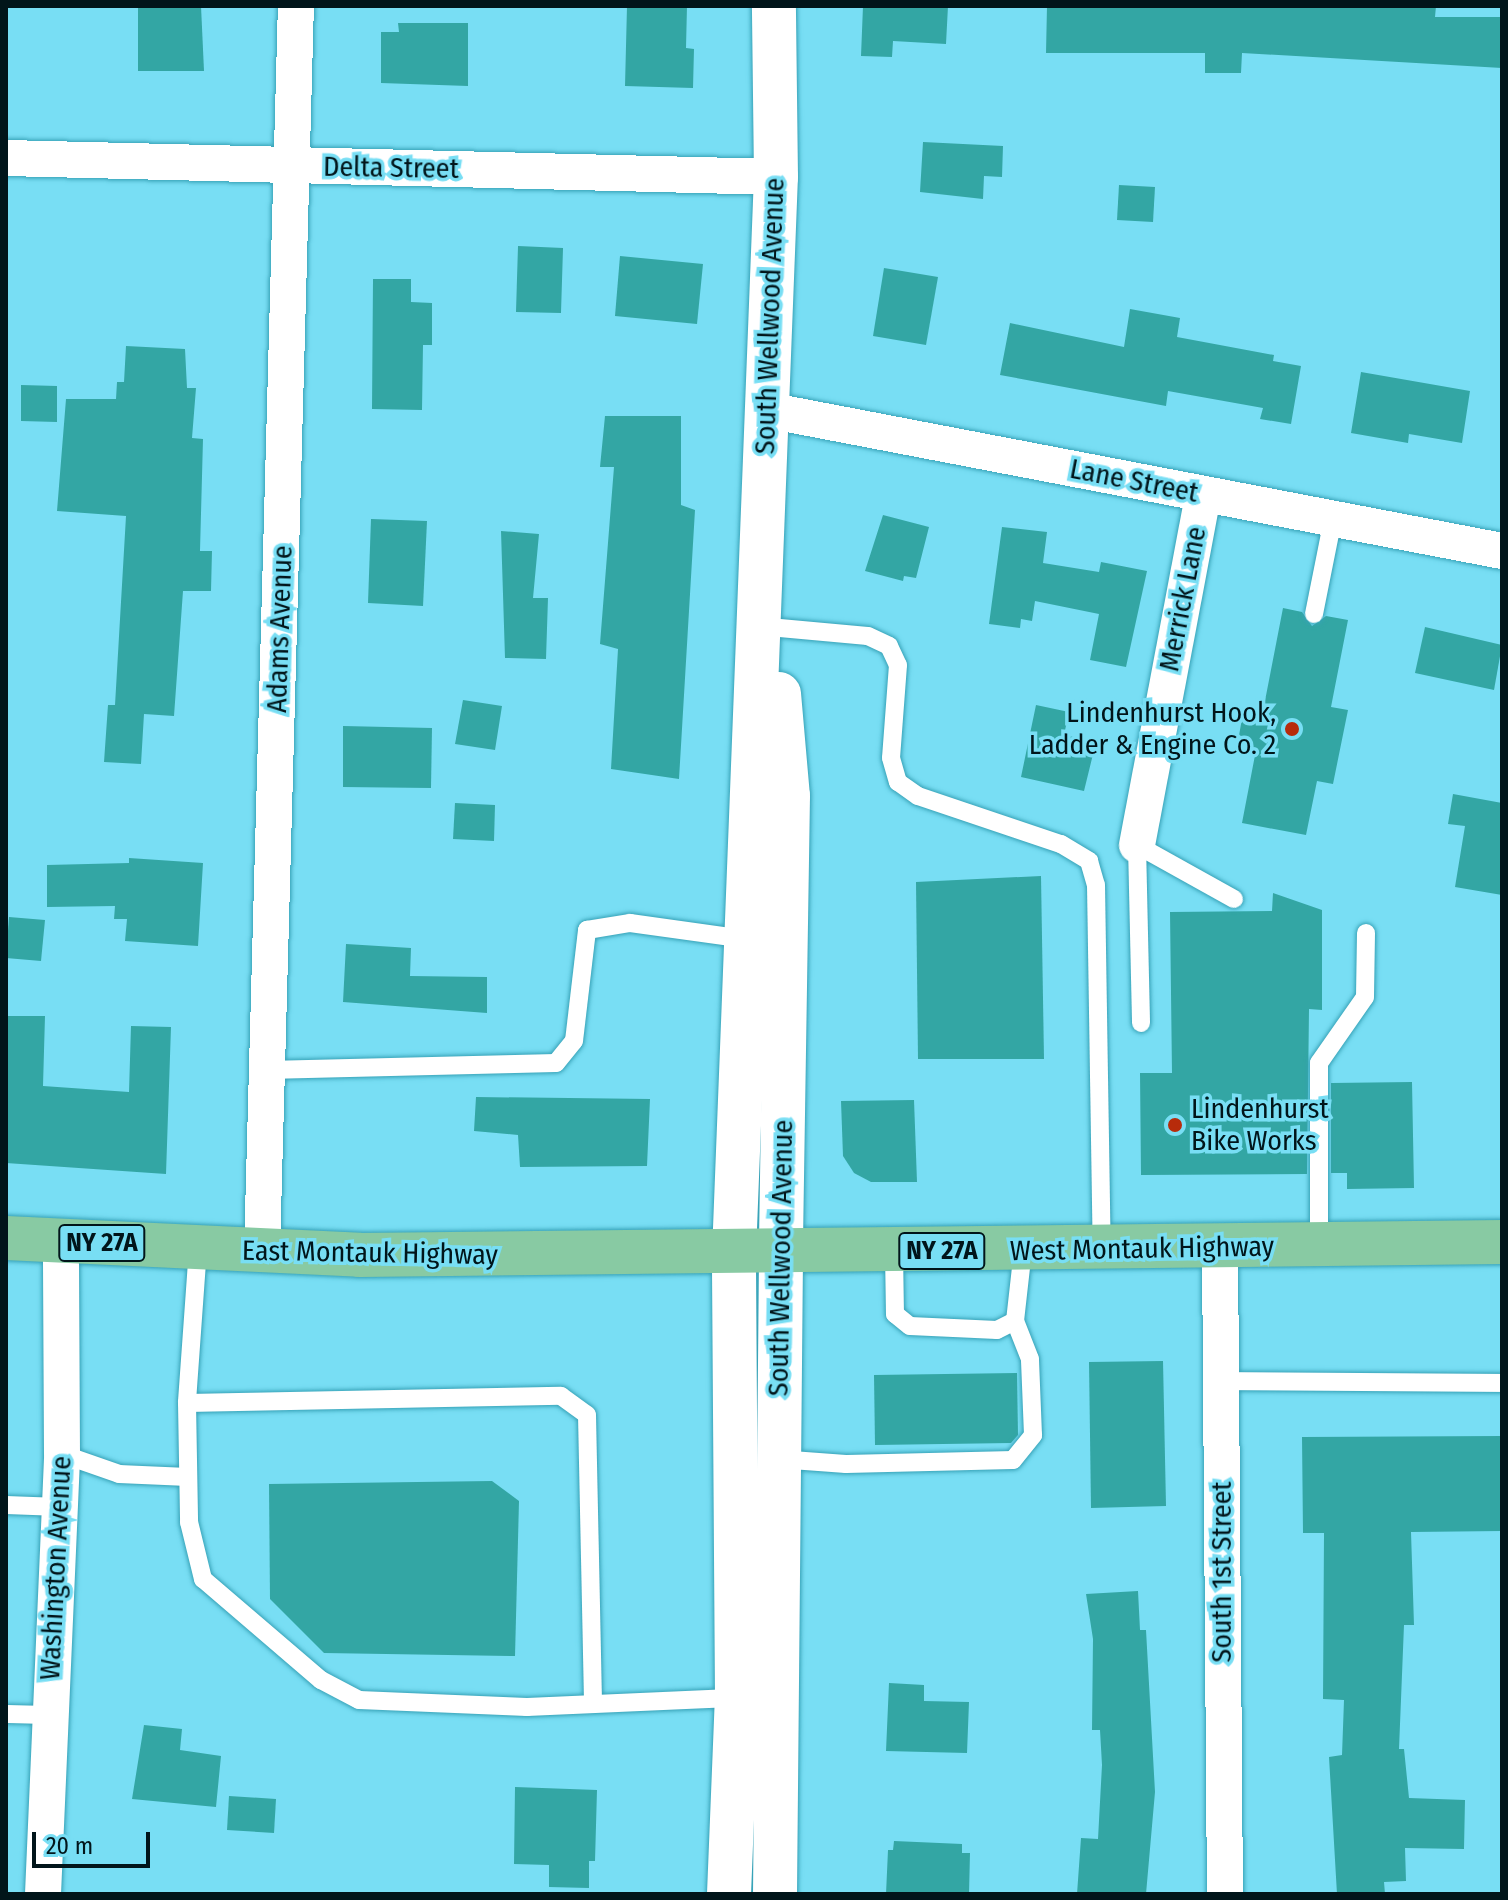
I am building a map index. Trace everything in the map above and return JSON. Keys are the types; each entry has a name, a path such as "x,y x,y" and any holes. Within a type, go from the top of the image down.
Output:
{"main road":[{"name":"East Montauk Highway","path":"6,1238 262,1251 734,1254"},
{"name":"West Montauk Highway","path":"734,1254 1220,1249 1502,1242"}],"street":[{"name":"Adams Avenue","path":"262,1251 296,6"},
{"name":"South Wellwood Avenue","path":"729,1894 737,1698 734,1254 776,177 774,6"},
{"name":"Delta Street","path":"6,158 776,177"},
{"name":"Lane Street","path":"767,410 1502,551"},
{"name":"Merrick Lane","path":"1137,845 1203,495"},
{"name":"South Wellwood Avenue","path":"758,626 779,689 788,796 775,1894"},
{"name":"Washington Avenue","path":"43,1894 62,1454 61,1241"},
{"name":"South 1st Street","path":"1220,1249 1225,1894"}],"lane":[{"path":"1314,614 1333,519"},
{"path":"758,626 868,636 889,646 898,665 891,758 898,782 918,796 1061,844 1089,861 1096,885 1102,1249"},
{"path":"1137,845 1234,899"},
{"path":"1137,845 1141,1023"},
{"path":"267,1070 556,1063 574,1041 587,930 630,923 746,939"},
{"path":"1319,1246 1319,1063 1365,997 1366,933"},
{"path":"198,1248 187,1403 188,1477 189,1522 203,1579 321,1680 359,1700 593,1704 737,1698 759,1711 775,1749"},
{"path":"778,1459 860,1464 1013,1460 1033,1435 1030,1359 1015,1321 1023,1250"},
{"path":"894,1252 895,1314 910,1326 997,1330 1015,1321"},
{"path":"1221,1381 1502,1383"},
{"path":"187,1403 561,1396 587,1415 593,1704"},
{"path":"62,1454 119,1474 188,1477"},
{"path":"6,1505 60,1507"},
{"path":"6,1714 49,1715"}],"building":[{"path":"138,6 201,6 204,71 138,71"},
{"path":"627,6 687,6 686,48 694,49 693,88 625,86"},
{"path":"863,6 948,6 946,44 893,41 892,57 861,56"},
{"path":"1047,6 1436,6 1435,17 1502,17 1502,68 1242,53 1241,73 1205,73 1205,53 1046,53"},
{"path":"398,23 468,23 468,86 381,83 381,32 399,32"},
{"path":"923,142 1003,146 1002,177 984,176 983,199 920,192"},
{"path":"1119,185 1155,187 1153,222 1117,220"},
{"path":"518,246 563,248 561,313 516,312"},
{"path":"620,256 703,264 697,324 615,316"},
{"path":"884,268 938,277 926,345 873,336"},
{"path":"373,279 411,279 411,302 432,303 432,345 423,345 422,410 372,409"},
{"path":"1130,309 1180,318 1177,337 1274,355 1273,361 1301,366 1291,424 1260,419 1263,408 1168,391 1166,406 1000,375 1010,323 1124,347"},
{"path":"126,346 185,349 187,388 196,388 192,438 203,439 200,551 212,551 211,591 183,591 174,716 144,714 141,764 104,762 108,705 115,705 126,516 57,511 66,399 116,399 117,382 124,382"},
{"path":"1361,372 1470,391 1462,443 1409,434 1408,443 1351,433"},
{"path":"21,385 57,386 57,422 21,421"},
{"path":"605,416 681,416 681,505 695,510 679,779 611,769 618,649 600,644 614,467 600,467"},
{"path":"883,515 929,527 916,578 904,576 903,581 865,571"},
{"path":"371,519 427,521 423,606 368,603"},
{"path":"1002,527 1047,532 1043,563 1099,572 1101,562 1147,571 1126,667 1090,660 1099,614 1035,601 1032,621 1021,619 1020,628 989,624"},
{"path":"501,531 539,534 533,598 548,598 546,659 505,658"},
{"name":"Lindenhurst Hook, Ladder & Engine Co. 2","path":"1283,608 1302,612 1312,626 1326,616 1348,620 1331,707 1348,710 1333,784 1317,781 1306,835 1242,823 1256,750 1237,747 1244,707 1263,711"},
{"path":"1425,627 1502,645 1494,690 1415,673"},
{"path":"463,700 502,706 495,750 455,744"},
{"path":"1036,705 1069,712 1064,735 1096,742 1084,791 1021,777"},
{"path":"343,726 432,728 431,788 343,787"},
{"path":"1453,794 1502,803 1502,895 1455,887 1465,826 1448,824"},
{"path":"455,803 495,805 494,841 453,839"},
{"path":"129,858 203,863 198,946 125,941 127,919 114,919 115,906 47,907 47,865 129,863"},
{"path":"1041,876 1044,1059 918,1059 916,882"},
{"path":"1273,893 1322,910 1322,1010 1309,1009 1307,1174 1141,1175 1140,1073 1172,1073 1170,912 1272,911"},
{"path":"9,917 45,920 41,961 6,958"},
{"path":"346,944 411,948 410,976 487,977 487,1013 343,1002"},
{"path":"8,1016 45,1016 43,1086 129,1092 131,1026 171,1027 166,1174 6,1163"},
{"path":"1412,1082 1414,1188 1347,1189 1347,1173 1331,1173 1331,1083"},
{"path":"476,1097 650,1099 647,1166 520,1167 518,1135 474,1131"},
{"path":"914,1100 917,1182 871,1182 854,1173 843,1156 841,1101"},
{"path":"1163,1361 1166,1506 1091,1508 1089,1362"},
{"path":"1017,1373 1018,1435 1011,1443 875,1445 874,1375"},
{"path":"1502,1436 1502,1531 1411,1532 1414,1625 1404,1625 1399,1749 1404,1749 1409,1798 1465,1800 1464,1849 1405,1848 1406,1881 1384,1882 1385,1894 1337,1894 1329,1757 1342,1755 1344,1700 1323,1699 1324,1533 1303,1533 1302,1437"},
{"path":"492,1481 519,1501 515,1656 324,1653 270,1599 269,1484"},
{"path":"1138,1591 1140,1630 1146,1630 1155,1792 1146,1894 1077,1894 1081,1838 1098,1839 1102,1765 1100,1730 1092,1730 1093,1639 1086,1594"},
{"path":"889,1683 924,1685 924,1701 969,1702 967,1753 886,1751"},
{"path":"144,1725 182,1729 180,1750 221,1756 216,1807 132,1799"},
{"path":"515,1787 597,1790 595,1861 589,1861 589,1888 549,1887 549,1865 514,1864"},
{"path":"229,1796 276,1799 274,1833 227,1830"},
{"path":"894,1841 962,1844 962,1853 970,1853 969,1894 886,1894 888,1850 893,1850"}],"place":[{"name":"Lindenhurst Hook, Ladder & Engine Co. 2","path":"1292,729"},
{"name":"Lindenhurst Bike Works","path":"1175,1125"}]}
